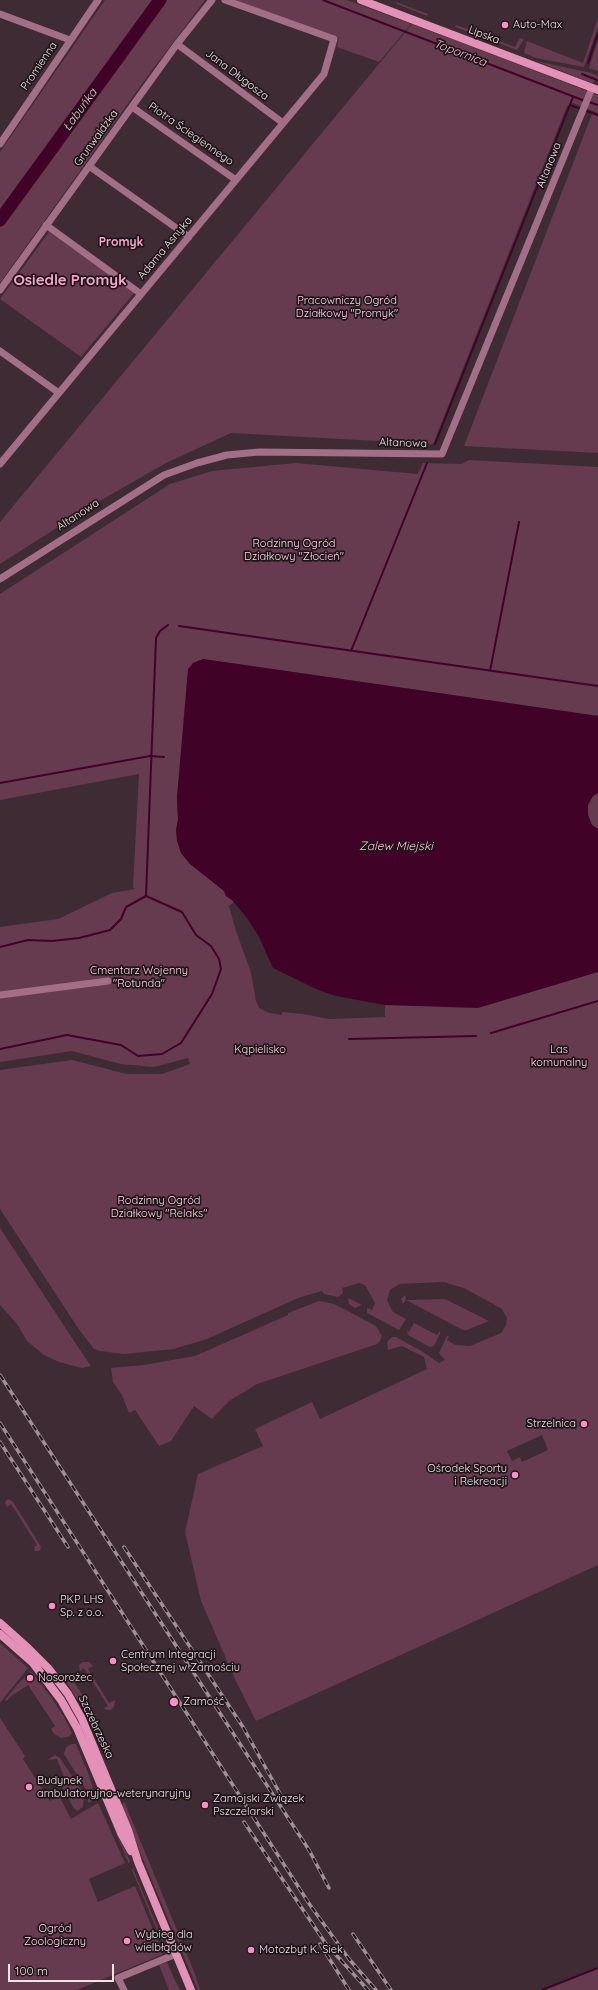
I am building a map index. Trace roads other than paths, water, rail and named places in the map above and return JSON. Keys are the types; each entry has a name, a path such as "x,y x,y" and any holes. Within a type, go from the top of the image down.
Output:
{"street":[{"name":"Promienna","path":"0,144 98,0"},
{"name":"Grunwaldzka","path":"0,290 177,44 212,0"},
{"name":"Adama Asnyka","path":"0,464 322,77 334,40 225,0"},
{"name":"Lipska","path":"362,0 593,91"},
{"path":"0,14 70,40"},
{"name":"Jana Długosza","path":"177,44 283,123"},
{"name":"Altanowa","path":"0,579 164,475 197,463 227,455 259,452 442,454 580,118 593,91"},
{"name":"Piotra Ściegiennego","path":"132,107 236,180"},
{"path":"89,166 189,237"},
{"path":"46,226 141,294"},
{"path":"0,351 59,393"},
{"path":"0,995 108,981"},
{"name":"Szczebrzeska","path":"0,1623 43,1663 74,1705 84,1724 122,1815 138,1862 191,1990"},
{"name":"Szczebrzeska","path":"0,1634 33,1663 65,1706 77,1728 121,1833 138,1862"},
{"path":"124,1990 118,1978 176,1954"}],"water":[{"name":"Zalew Miejski","path":"203,659 598,716 598,793 593,796 588,805 588,815 592,825 598,829 598,972 478,1008 385,1005 336,996 316,989 273,968 259,937 247,918 232,900 226,896 224,891 190,864 181,853 177,841 177,797 188,669 193,663"}],"waterway":[{"name":"Łabuńka","path":"0,220 160,0"},
{"name":"Topornica","path":"323,0 585,101"},
{"path":"588,63 598,33"},
{"path":"582,74 597,80"},
{"path":"435,444 573,97"},
{"name":"Topornica","path":"589,102 598,105"},
{"path":"570,105 598,115"},
{"path":"351,651 427,463"},
{"path":"490,671 519,522"},
{"path":"146,896 156,638 160,631 168,625"},
{"path":"179,626 598,686"},
{"path":"0,783 150,756 164,757"},
{"path":"0,947 28,940 52,941 79,938 110,930 121,919 126,907 146,896 182,912 196,935 211,946 219,959 221,969 212,994 181,1043 162,1054 138,1056 121,1045 67,1035 0,1049"},
{"path":"491,1033 598,1001"},
{"path":"349,1039 476,1036"},
{"path":"542,1990 598,1968"}],"railway":[{"path":"0,1375 309,1850 329,1888"},
{"path":"0,1423 310,1905 349,1959 376,1990"},
{"path":"0,1442 68,1547"},
{"path":"124,1547 243,1727 283,1799"},
{"path":"244,1822 326,1944 368,1990"},
{"path":"353,1934 391,1990"},
{"path":"320,1944 349,1990"}],"place":[{"name":"Auto-Max","path":"505,25"},
{"name":"Strzelnica","path":"584,1424"},
{"name":"Ośrodek Sportu i Rekreacji","path":"515,1475"},
{"name":"PKP LHS Sp. z o.o.","path":"52,1606"},
{"name":"Centrum Integracji Społecznej w Zamościu","path":"113,1661"},
{"name":"Nosorożec","path":"30,1678"},
{"name":"Zamość","path":"174,1702"},
{"name":"Budynek ambulatoryjno-weterynaryjny","path":"29,1787"},
{"name":"Zamojski Związek Pszczelarski","path":"205,1805"},
{"name":"Wybieg dla wielbłądów","path":"127,1941"},
{"name":"Motozbyt K. Siek","path":"251,1950"}],"district":[{"name":"Promyk","path":"121,242"},
{"name":"Osiedle Promyk","path":"70,280"}],"park label":[{"name":"Pracowniczy Ogród Działkowy \"Promyk\"","path":"347,307"},
{"name":"Rodzinny Ogród Działkowy \"Złocień\"","path":"294,550"},
{"name":"Cmentarz Wojenny \"Rotunda\"","path":"139,977"},
{"name":"Kąpielisko","path":"260,1050"},
{"name":"Las komunalny","path":"559,1056"},
{"name":"Rodzinny Ogród Działkowy \"Relaks\"","path":"159,1207"},
{"name":"Ogród Zoologiczny","path":"55,1935"}]}
